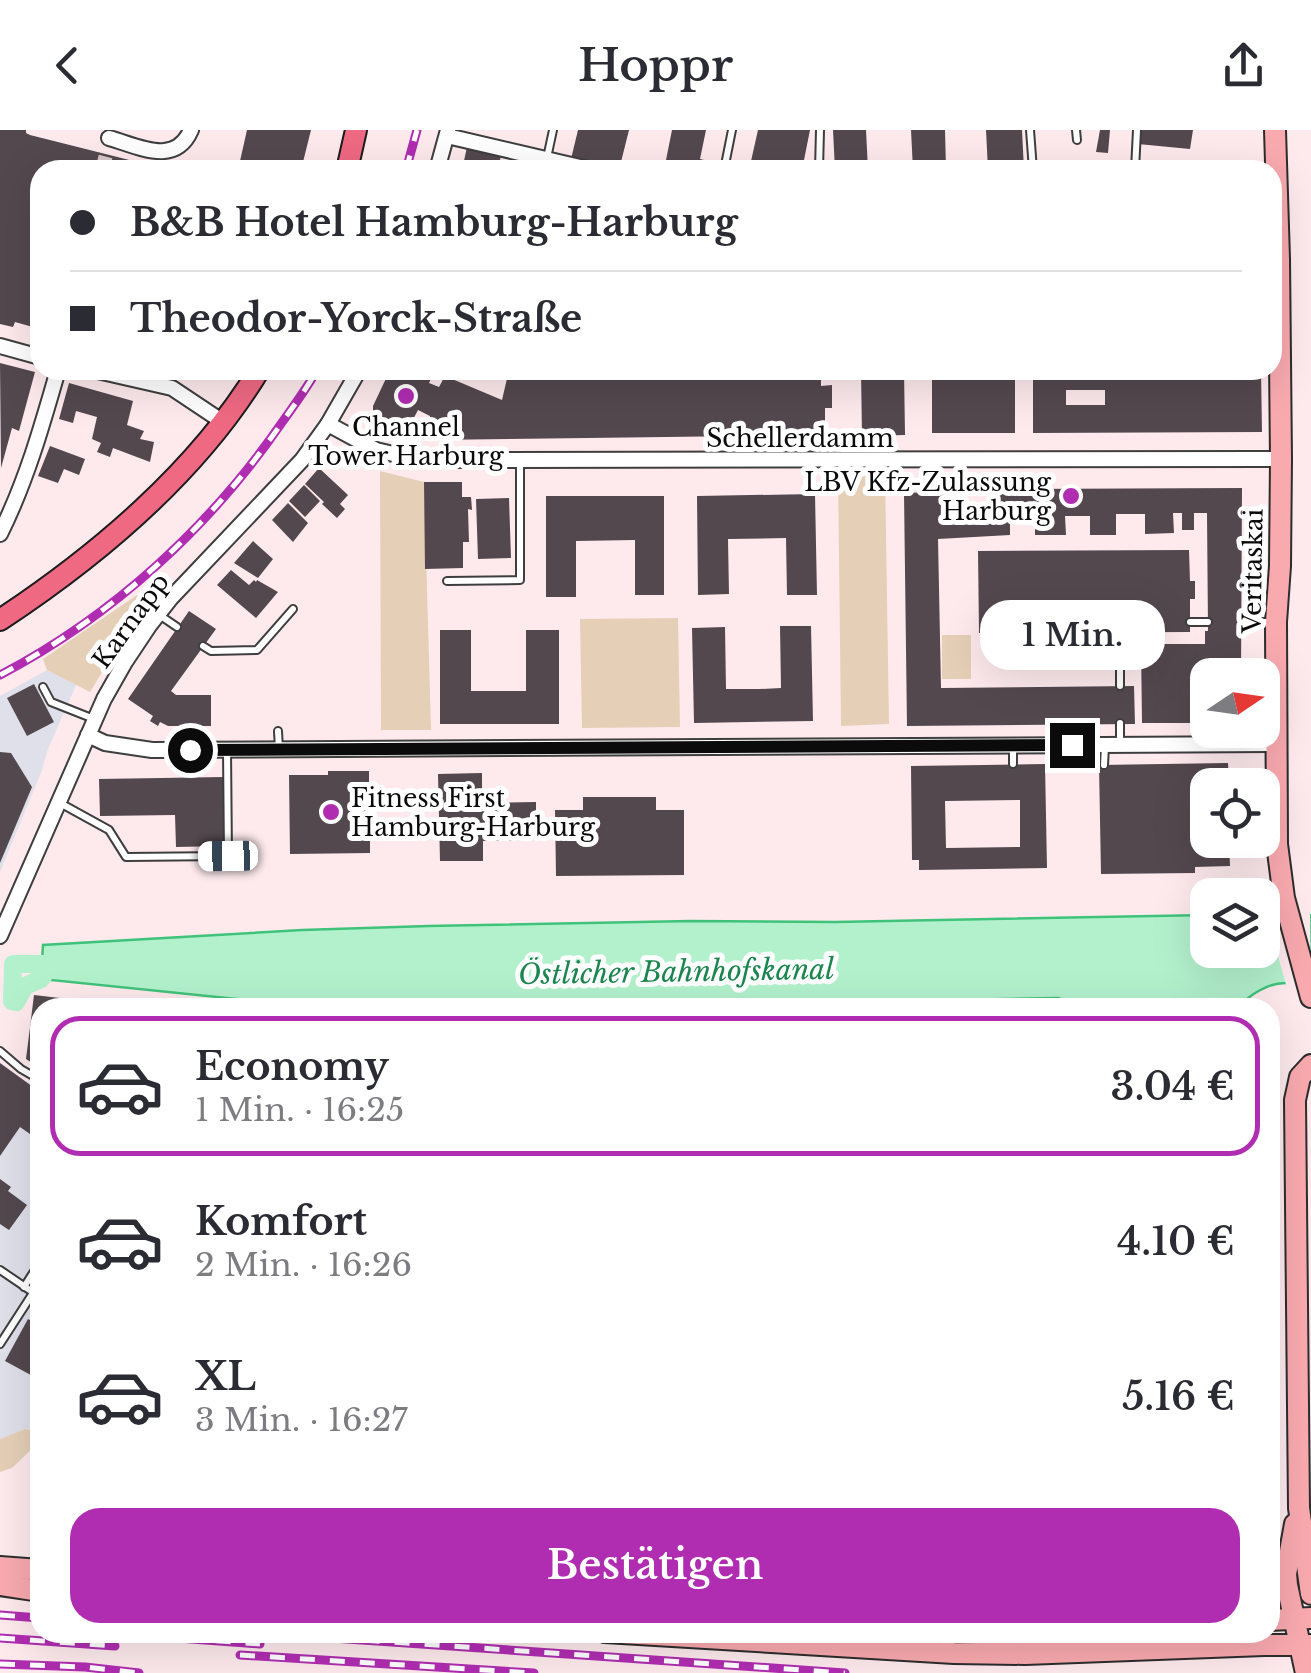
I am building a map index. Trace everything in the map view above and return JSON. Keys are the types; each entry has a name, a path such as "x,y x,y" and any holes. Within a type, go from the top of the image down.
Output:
{"main road":[{"path":"348,160 356,130"},
{"path":"0,620 124,526 223,422 251,380"},
{"name":"Veritaskai","path":"1277,658 1280,380"},
{"name":"Veritaskai","path":"1278,748 1279,875 1311,997"},
{"path":"1311,1065 1300,1077 1295,1100 1299,1508 1311,1594"},
{"path":"1299,1508 1286,1574 1288,1596 1303,1618 1306,1673"},
{"path":"0,1567 30,1569"},
{"path":"0,1586 30,1590"},
{"path":"831,1643 1025,1654 1306,1645"}],"street":[{"path":"106,154 109,134 160,152 176,150 190,130"},
{"path":"440,160 448,133 550,160"},
{"path":"0,346 30,354"},
{"path":"0,534 7,504 40,433 55,380"},
{"path":"135,380 172,388 223,422"},
{"name":"Karnapp","path":"0,936 124,662 158,614 302,460 353,380"},
{"name":"Schellerdamm","path":"328,424 376,450 419,460 1280,459"},
{"path":"88,736 105,743 152,750 1190,745"}],"lane":[{"path":"546,159 553,130"},
{"path":"726,160 732,130"},
{"path":"818,160 820,130"},
{"path":"1030,130 1032,160"},
{"path":"1076,130 1076,140"},
{"path":"1136,160 1138,130"},
{"path":"148,383 151,380"},
{"path":"448,581 520,580 520,461"},
{"path":"204,646 211,651 257,650 293,609"},
{"path":"158,614 178,628"},
{"path":"1190,622 1208,622"},
{"path":"1241,622 1276,622"},
{"path":"1120,652 1120,686"},
{"path":"43,687 51,702 95,719"},
{"path":"1104,765 1120,724"},
{"path":"278,731 279,750"},
{"path":"1012,764 1013,745"},
{"path":"59,803 109,830 126,857 228,856 227,750"},
{"path":"0,1051 30,1074"},
{"path":"0,1270 30,1291"},
{"path":"24,1287 30,1278"},
{"path":"0,1344 30,1304"}],"shaded area":[{"path":"380,471 424,482 431,730 381,730"},
{"path":"885,472 889,724 841,726 838,473"},
{"path":"137,595 147,598 90,692 47,670 43,659"},
{"path":"678,618 680,727 582,728 580,619"},
{"path":"942,635 971,635 971,679 942,679"},
{"path":"47,670 77,683 0,872 0,696"},
{"path":"0,1063 30,1085 30,1430 0,1439"},
{"path":"30,1430 30,1451 12,1468 0,1472 0,1439"}],"water":[{"name":"Östlicher Bahnhofskanal","path":"1190,915 1190,968 1280,968 1280,915 1311,915 1311,987 1272,985 1249,998 226,998 41,979 43,945 302,930"}],"pier":[{"path":"1282,290 1309,290 1309,330 1282,330"},
{"path":"1280,910 1310,910 1311,992 1287,988 1280,963"}],"building":[{"path":"0,130 26,130 30,135 129,160 30,160 30,326 15,322 13,327 0,324"},
{"path":"247,130 311,130 304,160 240,160"},
{"path":"578,130 629,130 622,160 571,159"},
{"path":"672,130 706,130 700,159 704,160 666,160"},
{"path":"758,130 810,130 804,160 751,160"},
{"path":"833,130 866,130 868,160 834,160"},
{"path":"911,130 945,130 946,160 912,160"},
{"path":"986,130 1022,130 1024,160 988,160"},
{"path":"1100,130 1110,130 1108,153 1096,152"},
{"path":"1141,130 1193,130 1190,149 1138,144"},
{"path":"467,147 501,155 500,160 464,160"},
{"path":"0,363 30,371 33,380 19,431 12,428 1,468"},
{"path":"385,380 430,380 429,383 439,387 443,380 454,380 502,400 507,380 821,380 821,386 832,385 832,408 825,408 825,435 431,440 430,416 418,410 409,427 391,433 378,427 373,406"},
{"path":"861,380 904,380 905,435 862,436"},
{"path":"932,380 1015,380 1015,433 932,433"},
{"path":"1033,380 1261,380 1262,432 1033,433","holes":["1066,390 1105,390 1105,405 1066,405"]},
{"path":"69,383 133,401 127,425 144,431 140,439 154,442 150,462 113,448 110,457 97,452 101,443 92,439 97,417 76,411 73,423 59,419"},
{"path":"50,446 85,459 79,475 64,469 58,483 38,476"},
{"path":"319,468 348,495 340,504 345,509 337,518 305,484"},
{"path":"424,482 462,482 462,497 471,497 469,542 463,542 463,568 425,569"},
{"path":"304,485 320,501 305,517 289,501"},
{"path":"1242,488 1241,658 1190,658 1190,723 1142,723 1141,644 1205,644 1207,513 1194,513 1194,530 1182,530 1182,513 1173,513 1174,533 1145,534 1145,514 1116,514 1116,535 1090,535 1090,516 1065,516 1066,535 1035,535 1035,515 1010,515 1010,535 938,539 941,688 1134,686 1135,724 907,726 904,493 964,491 965,511 998,510 998,489"},
{"path":"815,494 817,595 787,595 786,538 728,539 729,594 698,595 697,496"},
{"path":"546,496 664,496 664,595 635,595 635,540 576,541 576,597 546,597"},
{"path":"509,498 511,558 478,559 476,499"},
{"path":"288,503 308,523 293,542 272,520"},
{"path":"253,541 273,559 258,578 234,563"},
{"path":"1189,550 1190,581 1195,581 1195,599 1190,599 1190,632 979,633 978,551"},
{"path":"231,570 249,585 257,580 278,592 256,618 217,585"},
{"path":"189,611 216,629 171,691 176,695 211,695 211,726 168,726 160,722 158,726 150,721 153,716 128,699"},
{"path":"780,626 811,626 813,721 694,723 692,628 725,627 726,689 760,689 781,688"},
{"path":"440,630 471,630 471,691 526,691 526,630 559,630 559,724 440,724"},
{"path":"34,684 54,722 27,736 7,698"},
{"path":"0,752 11,753 32,787 0,863"},
{"path":"1228,763 1228,768 1190,768 1190,858 1230,858 1230,866 1195,867 1195,873 1101,874 1099,765"},
{"path":"1045,764 1047,868 919,870 919,860 912,860 911,766","holes":["1020,800 1020,847 946,848 945,801"]},
{"name":"Fitness First Hamburg-Harburg","path":"328,771 369,771 369,798 373,798 370,853 290,854 289,775 328,775"},
{"path":"482,773 482,803 536,802 536,840 483,841 483,861 440,861 438,774"},
{"path":"223,777 224,846 176,847 175,815 100,816 99,779"},
{"path":"583,797 656,797 656,810 684,810 684,875 556,876 555,810 583,810"},
{"path":"30,1027 30,1062 26,1059"},
{"path":"0,1063 30,1085 30,1134 20,1127 0,1156"},
{"path":"0,1179 11,1187 8,1191 27,1205 9,1230 0,1224"},
{"path":"28,1319 30,1320 30,1375 5,1361"}],"waterway":[{"path":"52,964 41,979 25,986 16,1002 12,1001 13,964 61,964"}],"tunnel":[{"path":"105,160 106,155"}],"railway":[{"path":"409,160 417,130"},
{"path":"0,675 82,625 192,532 255,460 311,380"},
{"path":"0,1615 30,1617"},
{"path":"0,1638 30,1640"},
{"path":"72,1643 115,1646"},
{"path":"246,1643 260,1644"},
{"path":"406,1643 845,1673"},
{"path":"240,1655 534,1673"},
{"path":"0,1664 139,1673"}],"place":[{"name":"Channel Tower Harburg","path":"406,396"},
{"name":"LBV Kfz-Zulassung Harburg","path":"1071,496"},
{"name":"Fitness First Hamburg-Harburg","path":"331,812"}],"route":[{"path":"190,750 1072,745"}]}
